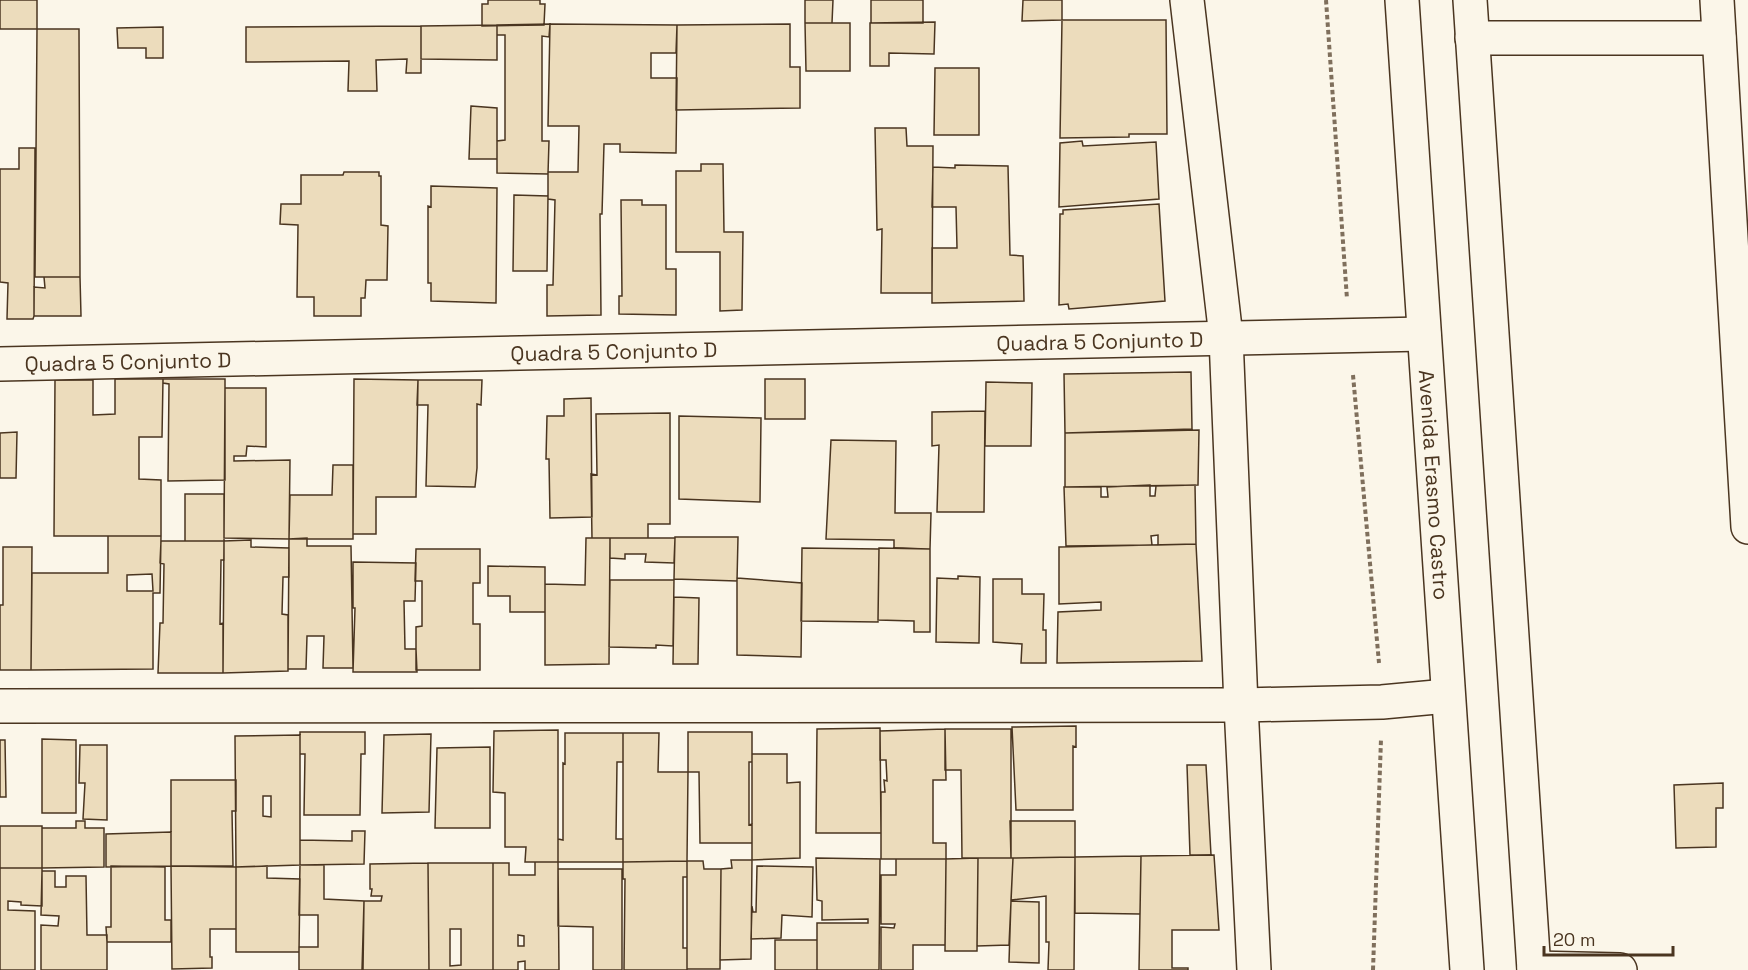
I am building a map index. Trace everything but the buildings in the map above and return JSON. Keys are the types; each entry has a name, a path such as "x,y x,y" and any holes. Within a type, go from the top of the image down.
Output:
{"street":[{"path":"1187,0 1226,337 1254,970"},
{"name":"Avenida Erasmo Castro","path":"1402,0 1467,970"},
{"path":"1470,0 1534,969 1620,970"},
{"path":"1717,0 1748,527"},
{"path":"1472,38 1719,38"},
{"name":"Quadra 5 Conjunto D","path":"0,364 1424,334"},
{"path":"0,705 1241,705 1382,702 1447,696"}],"path":[{"path":"1326,0 1349,334 1382,702 1373,970"}]}
